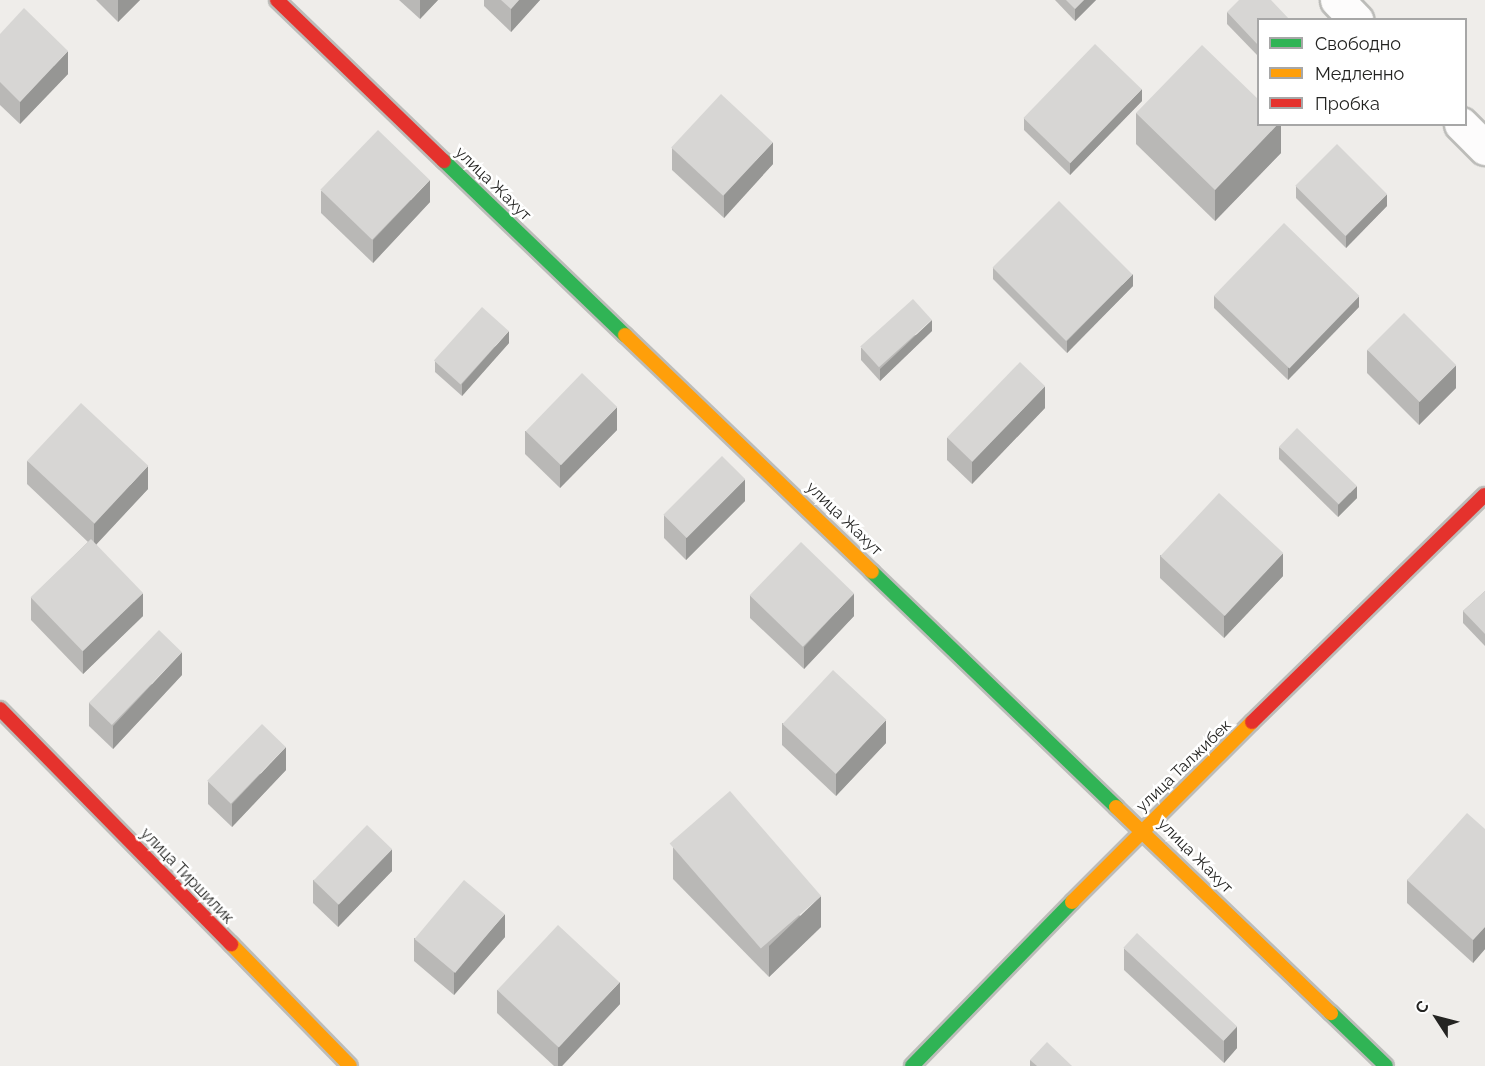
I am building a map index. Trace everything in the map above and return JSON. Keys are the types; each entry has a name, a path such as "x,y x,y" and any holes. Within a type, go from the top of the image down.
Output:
{"street":[{"name":"улица Жахут","path":"277,0 1144,828 1386,1066"},
{"path":"1337,0 1354,18"},
{"path":"1463,126 1485,148"},
{"name":"улица Талжибек","path":"912,1066 1144,828 1485,495"},
{"name":"улица Тиршилик","path":"0,709 350,1066"}],"building":[{"path":"501,0 519,0 511,9"},
{"path":"1066,0 1084,0 1075,9"},
{"path":"1239,0 1271,0 1288,18 1257,18 1257,44 1227,12"},
{"path":"24,8 68,51 20,102 0,82 0,34"},
{"path":"1095,44 1142,89 1070,163 1023,118"},
{"path":"1202,45 1257,98 1257,126 1276,126 1215,190 1136,113"},
{"path":"721,94 773,142 723,196 671,147"},
{"path":"378,130 430,180 372,240 320,190"},
{"path":"1337,144 1387,194 1345,236 1295,186"},
{"path":"1059,201 1133,275 1066,341 993,267"},
{"path":"1284,223 1360,296 1289,369 1214,296"},
{"path":"913,299 932,320 879,367 860,347"},
{"path":"482,307 509,331 461,385 434,361"},
{"path":"1404,313 1456,365 1420,402 1367,350"},
{"path":"1020,362 1045,386 972,462 947,438"},
{"path":"582,373 617,407 561,465 526,431"},
{"path":"81,403 148,466 94,524 27,461"},
{"path":"1297,428 1357,486 1339,504 1279,447"},
{"path":"722,456 745,479 687,538 663,515"},
{"path":"1219,493 1283,553 1225,616 1160,556"},
{"path":"91,539 143,593 83,651 31,597"},
{"path":"801,542 854,593 803,647 750,595"},
{"path":"1485,591 1485,634 1463,611"},
{"path":"159,630 182,652 112,725 89,703"},
{"path":"833,670 886,720 836,774 783,724"},
{"path":"262,724 286,747 231,804 207,781"},
{"path":"730,791 821,896 761,948 670,843"},
{"path":"1467,813 1485,829 1485,927 1473,940 1407,880"},
{"path":"367,825 392,849 339,905 314,880"},
{"path":"464,880 505,914 455,973 415,939"},
{"path":"558,925 619,982 559,1047 497,990"},
{"path":"1137,933 1237,1026 1224,1041 1123,948"},
{"path":"1047,1042 1072,1066 1037,1066 1030,1060"}],"traffic: fast":[{"path":"444,161 625,335"},
{"path":"872,572 1116,807"},
{"path":"912,1066 1072,902"},
{"path":"1331,1013 1386,1066"}],"traffic: slow":[{"path":"625,335 872,572"},
{"path":"1072,902 1252,722"},
{"path":"1116,807 1331,1013"},
{"path":"231,944 350,1066"}],"traffic: jam":[{"path":"277,0 444,161"},
{"path":"1252,722 1485,495"},
{"path":"0,709 231,944"}]}
